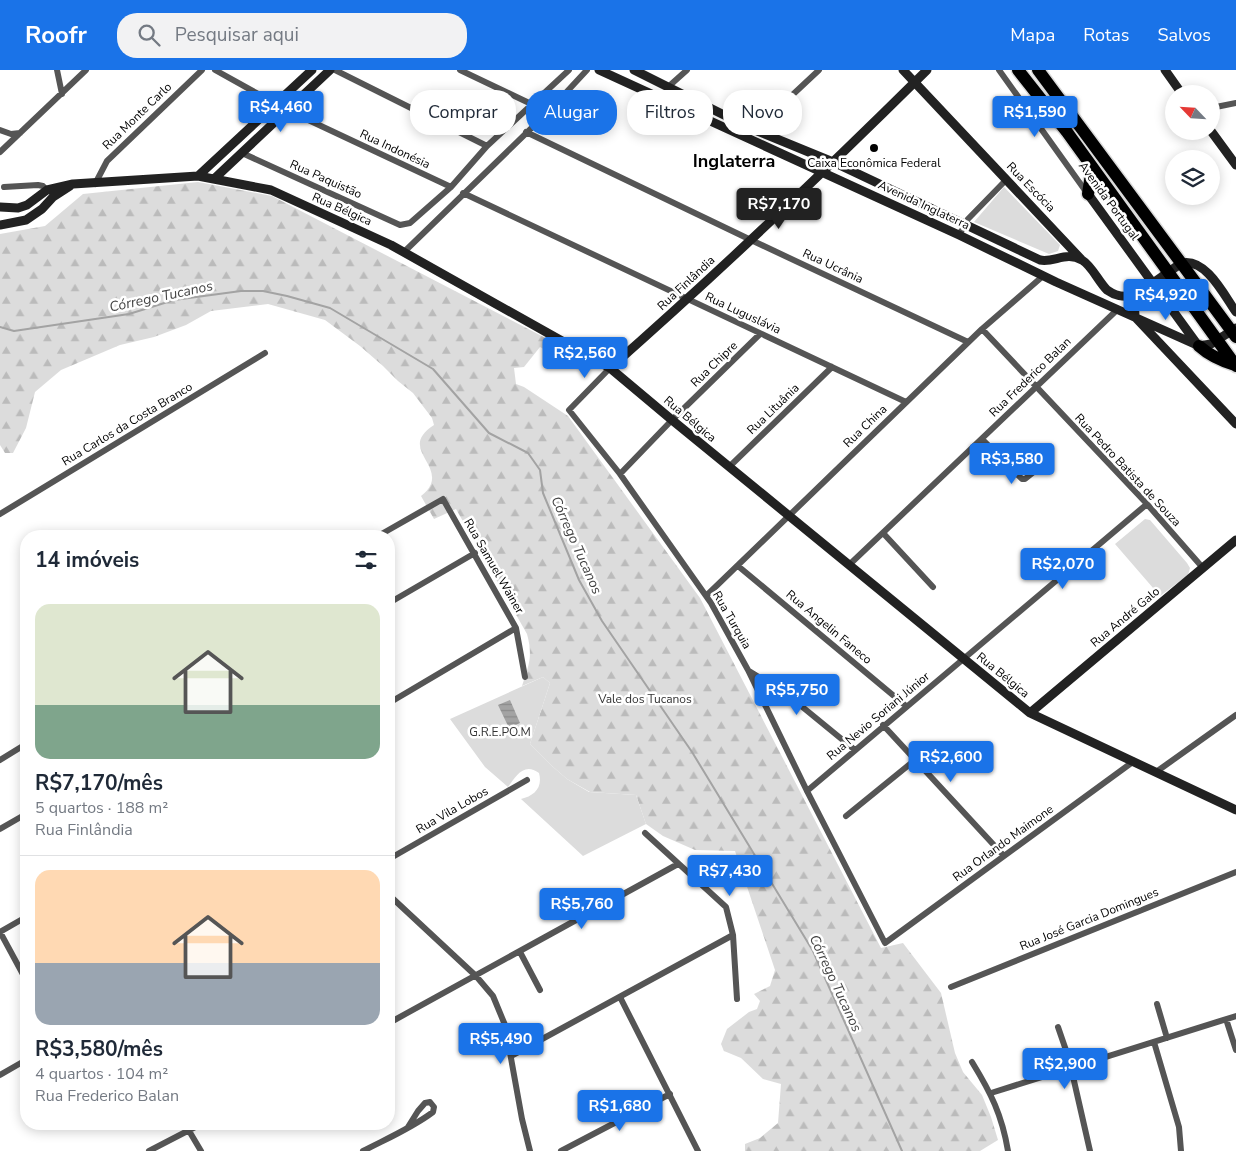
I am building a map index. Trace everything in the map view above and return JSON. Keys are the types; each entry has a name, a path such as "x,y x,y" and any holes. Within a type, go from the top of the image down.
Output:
{"highway":[{"path":"1018,70 1092,167 1236,366"},
{"path":"1038,70 1235,332"},
{"path":"1088,194 1092,167"},
{"path":"1199,346 1206,352 1236,366"}],"street":[{"path":"57,70 62,94"},
{"path":"0,152 86,70"},
{"name":"Rua Monte Carlo","path":"95,184 107,161 202,70"},
{"name":"Rua Indonésia","path":"215,70 287,110 451,188"},
{"path":"198,176 312,70"},
{"path":"216,178 330,70"},
{"path":"335,70 487,146"},
{"path":"460,70 526,101"},
{"path":"548,90 569,70"},
{"path":"568,90 587,70"},
{"name":"Avenida Inglaterra","path":"599,70 642,90"},
{"name":"Avenida Inglaterra","path":"634,70 674,90"},
{"path":"668,87 687,70"},
{"path":"798,90 819,70"},
{"name":"Rua Escócia","path":"903,70 1083,261"},
{"name":"Rua Finlândia","path":"569,410 610,368 688,300 927,70"},
{"name":"Avenida Portugal","path":"999,70 1199,346"},
{"path":"1164,70 1175,85"},
{"path":"1220,106 1236,103"},
{"path":"451,188 487,146 526,110"},
{"name":"Avenida Inglaterra","path":"713,110 722,114"},
{"path":"718,124 722,114"},
{"name":"Avenida Inglaterra","path":"713,122 959,235 1043,276 1199,346"},
{"path":"0,130 11,134 21,132"},
{"path":"404,252 526,132"},
{"name":"Rua Ucrânia","path":"532,135 968,342"},
{"name":"Avenida Inglaterra","path":"767,135 833,162 1044,260"},
{"path":"1217,140 1236,165"},
{"name":"Rua Paquistão","path":"242,153 400,225 410,224 451,188"},
{"name":"Rua Bélgica","path":"0,207 18,208 27,205 47,190 73,184 198,176 216,178 271,190 404,252 610,368 1030,713 1236,810"},
{"path":"959,235 965,223 1006,180"},
{"path":"0,225 26,220 42,209 53,197 73,184"},
{"path":"4,187 38,185 43,186 47,190"},
{"name":"Rua Luguslávia","path":"463,193 906,402"},
{"name":"Rua Escócia","path":"1058,234 1064,256"},
{"path":"1043,276 1044,260 1064,256 1083,261 1107,290 1124,297 1134,295 1182,263 1188,262 1198,265 1207,272 1236,312"},
{"name":"Rua China","path":"706,596 968,342 1043,276"},
{"path":"1134,295 1136,317 1236,424"},
{"name":"Rua Frederico Balan","path":"850,565 1118,309"},
{"name":"Rua Pedro Batista de Souza","path":"982,329 1147,504 1203,568"},
{"path":"1199,346 1206,346 1235,332"},
{"name":"Rua Chipre","path":"620,474 760,334"},
{"name":"Rua Carlos da Costa Branco","path":"1,511 265,353"},
{"name":"Rua Lituânia","path":"729,467 832,368"},
{"name":"Rua Turquia","path":"569,410 620,474 706,596 748,670 806,791 885,943"},
{"path":"982,439 1022,479 1025,479 1050,459"},
{"name":"Rua Samuel Wainer","path":"388,530 442,499 475,553 516,628 525,677"},
{"name":"Rua Nevio Soriani Júnior","path":"806,791 1147,504"},
{"path":"883,533 933,588"},
{"name":"Rua André Galo","path":"1030,713 1236,540"},
{"path":"395,600 475,553"},
{"name":"Rua Angelin Faneco","path":"738,566 906,706"},
{"path":"395,700 516,628"},
{"path":"748,670 789,696 855,750"},
{"path":"1156,772 1236,714"},
{"path":"883,725 1004,856"},
{"path":"0,760 20,748"},
{"path":"846,816 915,760"},
{"name":"Rua Orlando Maimone","path":"885,943 1134,761"},
{"name":"Rua Vila Lobos","path":"395,856 527,780"},
{"path":"0,829 20,817"},
{"path":"646,833 726,907 733,935 737,999"},
{"path":"395,1020 678,864"},
{"name":"Rua José Garcia Domingues","path":"951,988 1236,872"},
{"path":"395,901 476,976 493,996 505,1025 522,1119 530,1151"},
{"path":"20,920 0,932 20,969"},
{"path":"511,1056 733,935"},
{"path":"520,952 540,990"},
{"path":"620,997 698,1151"},
{"path":"1156,1004 1167,1038"},
{"path":"991,1093 1236,1016"},
{"path":"1226,1019 1236,1050"},
{"path":"1058,1027 1071,1067 1090,1151"},
{"path":"1154,1042 1179,1127 1181,1151"},
{"path":"972,1062 991,1093 1004,1129 1008,1151"},
{"path":"0,1075 20,1063"},
{"path":"561,1151 670,1094"},
{"path":"363,1151 408,1127 423,1119 433,1112 434,1107 430,1102 425,1103 408,1127"},
{"path":"418,1111 418,1115 423,1119"},
{"path":"149,1151 188,1130 201,1151"}],"green space":[{"name":"Vale dos Tucanos","path":"198,182 272,196 561,346 555,355 540,347 524,367 514,368 516,384 524,387 568,416 700,598 881,948 903,943 941,993 955,1053 963,1072 982,1095 998,1140 980,1151 745,1151 745,1144 760,1138 778,1123 781,1084 763,1079 741,1058 724,1051 721,1044 727,1029 749,1012 757,1009 760,1001 754,994 770,986 775,970 735,851 695,850 663,836 646,824 636,795 590,792 567,779 530,744 550,683 543,677 522,686 529,660 530,648 527,634 456,509 434,519 421,496 430,486 432,476 420,448 420,440 424,433 434,425 432,418 413,393 360,346 325,320 268,304 211,311 186,325 154,337 120,345 61,370 35,392 26,428 13,453 5,453 0,445 0,234 45,226 83,194"},
{"path":"1004,187 1060,245 1058,251 1049,254 974,222"},
{"path":"1145,519 1150,520 1190,568 1188,575 1160,596 1115,544"},
{"name":"G.R.E.PO.M","path":"543,677 550,683 530,744 567,779 589,792 636,795 646,824 583,856 521,799 530,796 536,790 540,783 539,773 534,770 525,770 517,775 508,787 485,767 450,719"}],"shaded area":[{"path":"510,700 520,723 509,728 498,705"}],"waterway":[{"name":"Córrego Tucanos","path":"0,327 14,331 129,314 174,300 241,291 263,291 287,296 330,308 433,369 489,433 528,453 540,470 543,493 579,580 602,621 692,752 813,951 902,1151"}],"place":[{"name":"Caixa Econômica Federal","path":"874,148"}],"district":[{"name":"Inglaterra","path":"734,161"}]}
